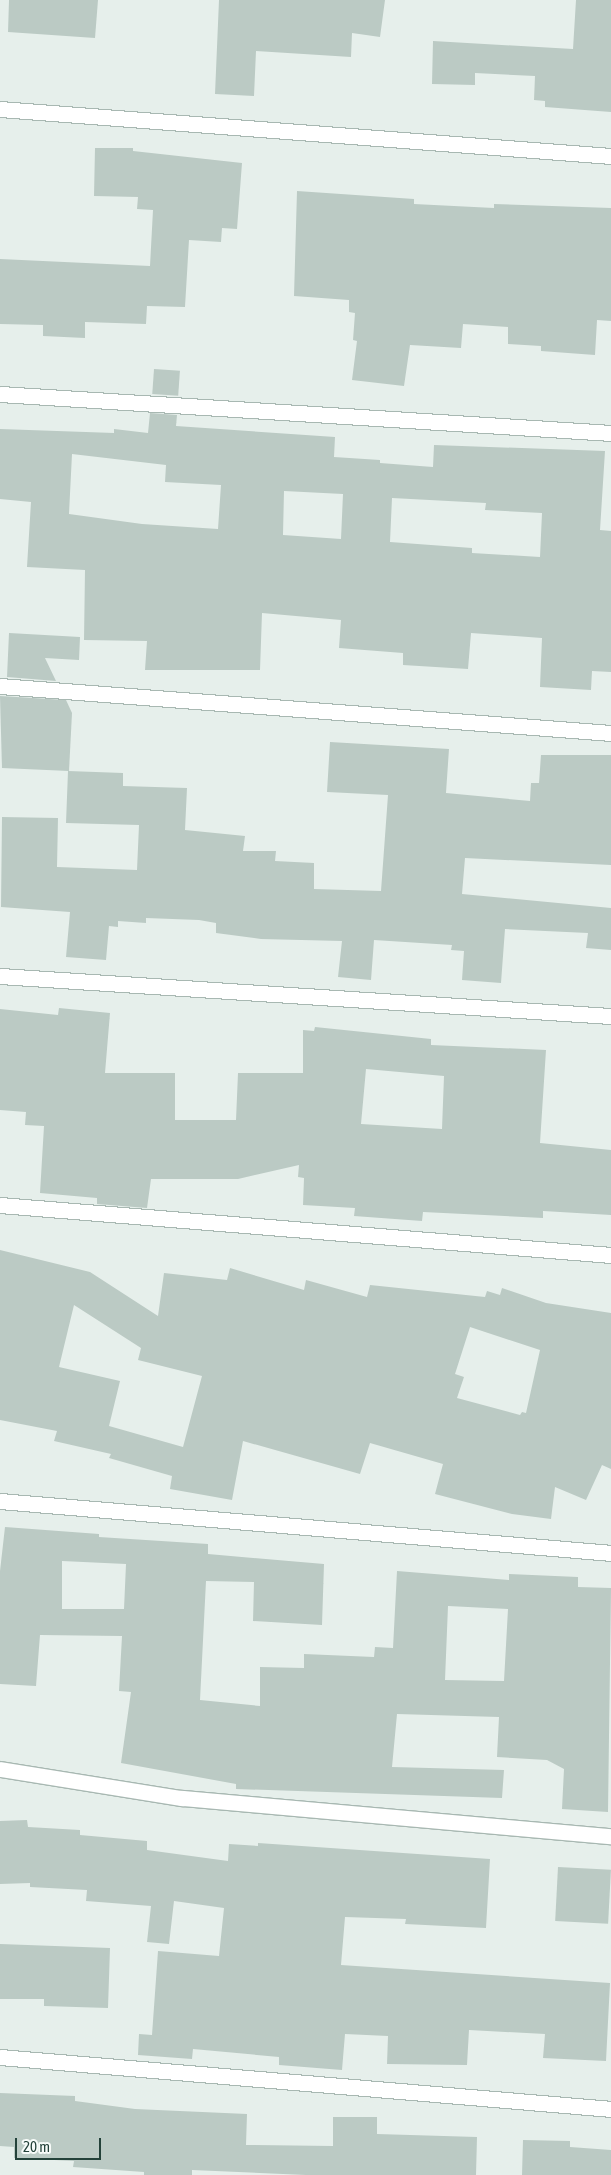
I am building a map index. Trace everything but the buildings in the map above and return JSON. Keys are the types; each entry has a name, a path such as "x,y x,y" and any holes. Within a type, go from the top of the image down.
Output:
{"street":[{"path":"0,109 611,156"},
{"path":"0,394 611,433"},
{"path":"0,686 611,733"},
{"path":"0,976 611,1016"},
{"path":"0,1205 611,1255"},
{"path":"0,1501 121,1514 611,1553"},
{"path":"0,1769 182,1798 611,1836"},
{"path":"0,2057 611,2109"}]}
